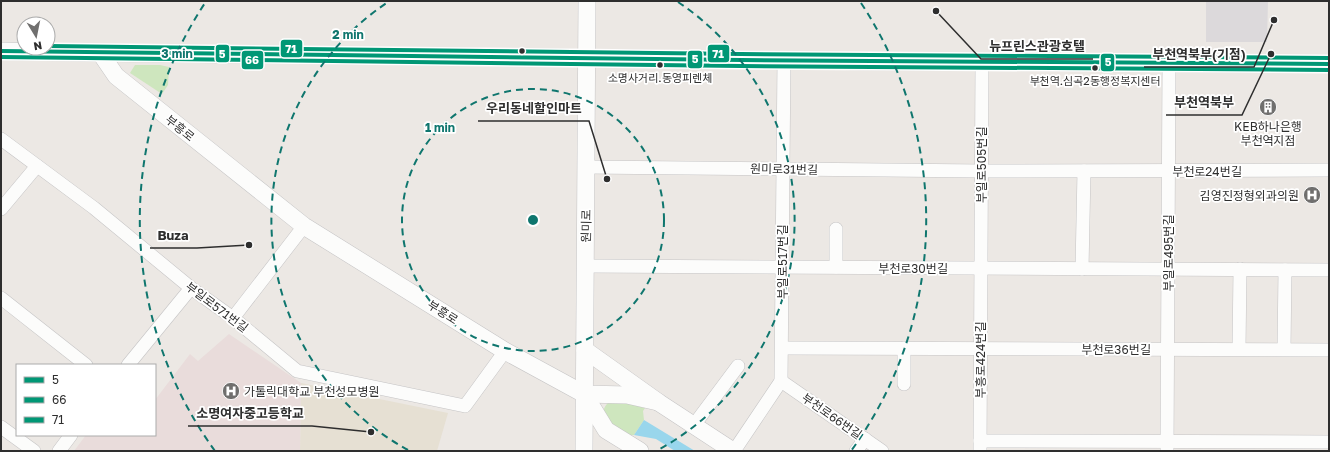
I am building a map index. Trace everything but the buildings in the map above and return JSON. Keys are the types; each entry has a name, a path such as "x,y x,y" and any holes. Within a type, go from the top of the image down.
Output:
{"street":[{"name":"원미로","path":"584,451 587,1"},
{"path":"1,51 101,54 331,55 587,59 784,59 982,63 1329,64"},
{"name":"부흥로","path":"101,54 116,76 304,226 505,351 584,394 627,395 658,402"},
{"name":"부일로517번길","path":"781,381 784,59"},
{"name":"부일로505번길","path":"980,268 982,63"},
{"name":"부일로495번길","path":"1168,446 1169,63"},
{"name":"부일로571번길","path":"1,139 94,208 191,288 233,318 297,371 465,406 505,351"},
{"path":"1,209 37,166"},
{"name":"원미로31번길","path":"586,167 982,171"},
{"name":"부천로24번길","path":"982,171 1329,170"},
{"path":"1082,269 1084,171"},
{"path":"233,318 304,226"},
{"path":"836,229 836,267"},
{"name":"부천로30번길","path":"585,266 1329,270"},
{"name":"부흥로424번길","path":"980,268 980,446"},
{"path":"1239,349 1240,269"},
{"path":"1284,350 1285,270"},
{"path":"129,364 191,288"},
{"path":"1,298 85,364"},
{"name":"부천로36번길","path":"782,348 1329,350"},
{"path":"904,348 904,384"},
{"name":"부흥로","path":"585,350 658,402 733,451"},
{"path":"694,425 738,366"},
{"path":"733,451 781,381"},
{"name":"부천로66번길","path":"781,381 882,451"},
{"path":"584,394 606,430 640,451"},
{"path":"1,427 34,451"},
{"path":"59,451 70,436"},
{"path":"856,451 865,439"},
{"path":"980,446 1268,446 1329,442"}],"shaded area":[{"path":"1206,1 1268,1 1267,42 1206,42"},
{"name":"가톨릭대학교 부천성모병원","path":"229,334 301,383 300,451 74,451 85,436 156,436 156,399 190,354 198,361"},
{"path":"301,383 448,413 437,451 300,451"}],"green space":[{"path":"135,65 160,65 169,67 168,85 162,94 130,73"},
{"path":"613,399 645,408 643,411 644,420 634,435 629,436 618,431 603,414 606,405"}],"water":[{"path":"644,420 695,451 675,451 656,439 634,435"}],"transit line":[{"name":"71","path":"56,46 741,54 1329,58"},
{"name":"5","path":"1,51 741,60 1329,64"},
{"name":"66","path":"1,57 741,66 1329,70"}],"place":[{"name":"뉴프린스관광호텔","path":"936,11"},
{"name":"부천역북부(기점)","path":"1274,20"},
{"name":"부천역북부","path":"1271,54"},
{"name":"소명사거리.동영피렌체","path":"660,65"},
{"name":"부천역.심곡2동행정복지센터","path":"1095,68"},
{"name":"KEB하나은행 부천역지점","path":"1268,107"},
{"name":"우리동네할인마트","path":"607,179"},
{"name":"김영진정형외과의원","path":"1312,195"},
{"name":"Buza","path":"249,245"},
{"name":"가톨릭대학교 부천성모병원","path":"231,391"},
{"name":"소명여자중고등학교","path":"371,432"}]}
